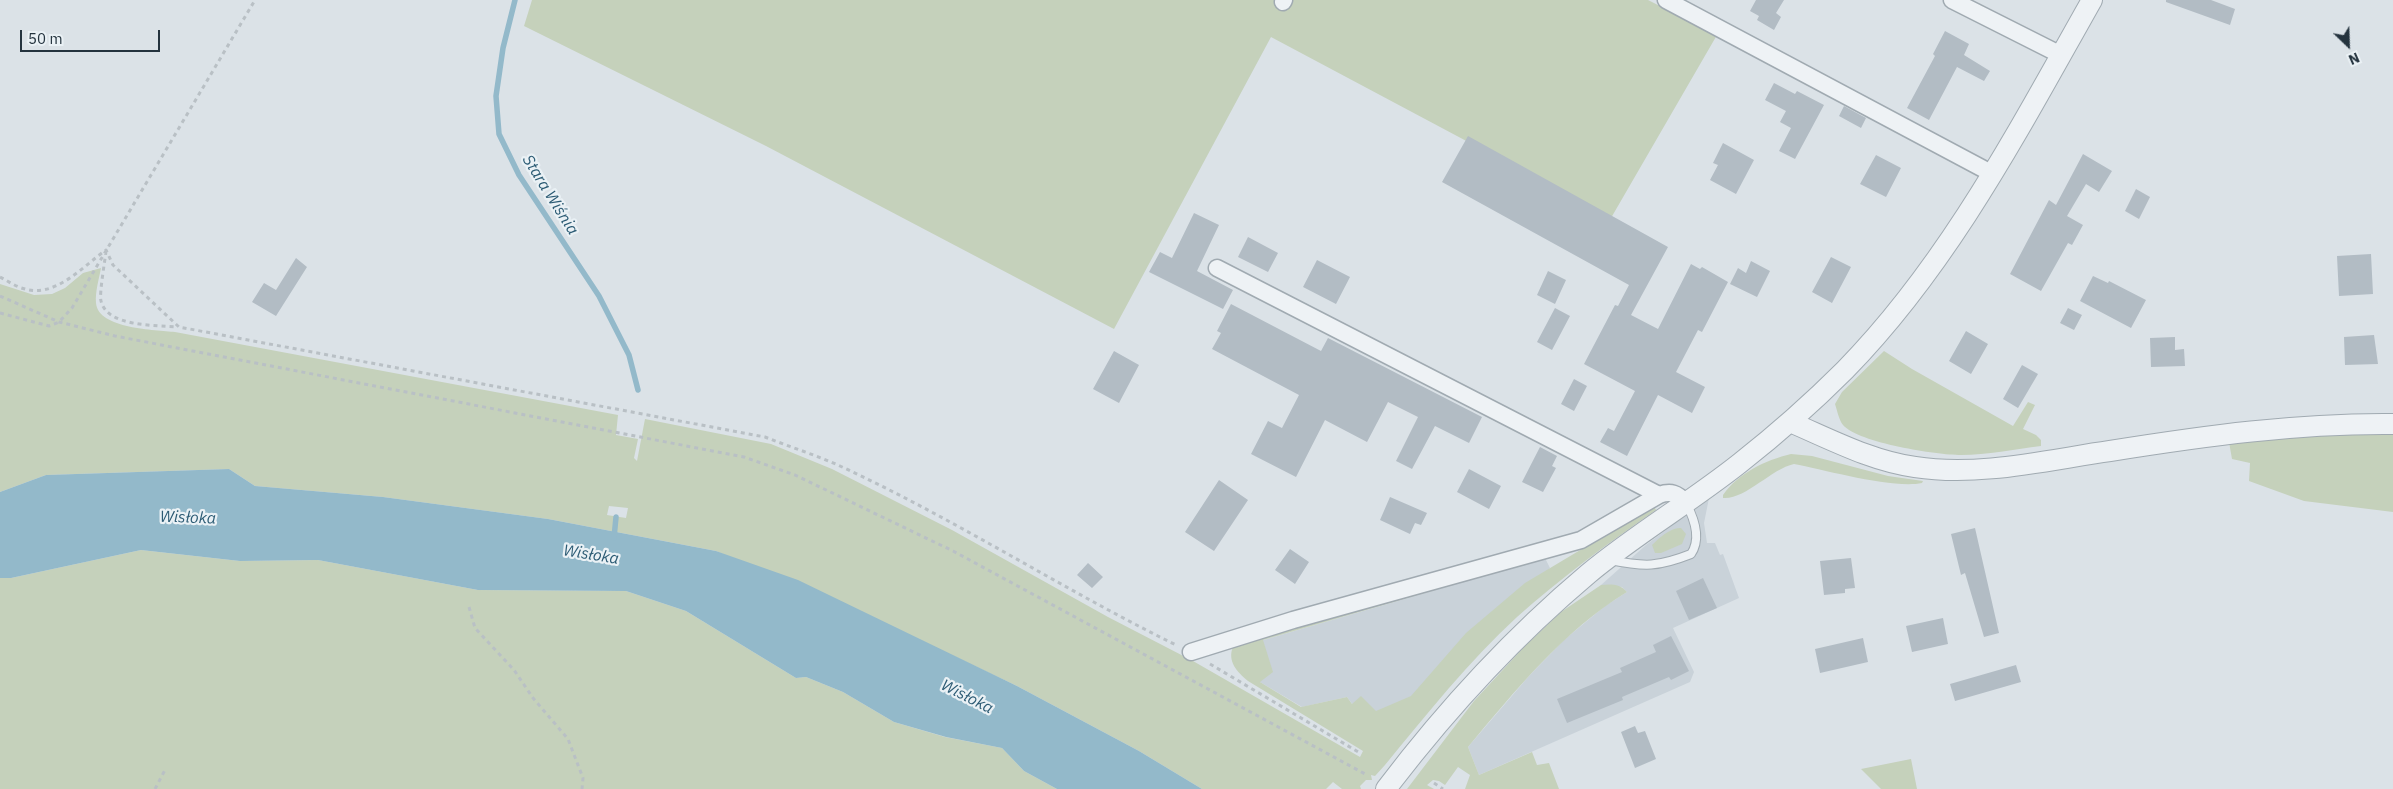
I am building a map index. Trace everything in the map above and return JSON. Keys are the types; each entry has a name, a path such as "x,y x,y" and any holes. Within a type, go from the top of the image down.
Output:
{"street":[{"path":"1666,0 1991,173"},
{"path":"1952,0 2061,55"},
{"path":"1387,787 1478,676 1530,625 1608,559 1739,464 1790,422 1844,371 1884,328 1926,276 1991,173 2092,0"},
{"path":"1216,268 1659,495"},
{"path":"1790,422 1874,457 1913,467 1963,470 2014,465 2192,438 2309,426 2393,424"},
{"path":"1191,652 1293,620 1581,540 1659,495 1669,492 1678,495 1686,503"}],"lane":[{"path":"1608,559 1636,565 1654,566 1666,564 1692,554 1697,540 1692,515 1686,503"}],"path":[{"path":"0,314 48,326 59,322 72,308 255,0"},
{"path":"0,277 25,289 42,290 61,285 106,250"},
{"path":"106,250 113,265 179,327"},
{"path":"106,250 100,300 107,312 121,321 179,327 765,437 839,466 963,530 1120,617 1191,652 1360,754"},
{"path":"0,296 59,322 115,336 744,457 795,474 952,551 1367,775"},
{"path":"469,608 475,628 514,670 533,698 568,739 583,778 582,789"},
{"path":"155,789 166,768"},
{"path":"1434,783 1443,789"}],"shaded area":[{"path":"1709,498 1704,523 1707,543 1715,543 1720,555 1723,554 1739,598 1673,628 1694,672 1690,682 1479,775 1468,747 1529,676 1564,640 1605,606 1627,592 1622,587 1601,585 1646,545"},
{"path":"1545,558 1550,568 1379,740 1347,697 1302,707 1260,682 1243,646"}],"green space":[{"path":"532,0 1648,0 1717,35 1611,218 1271,37 1114,329 766,146 524,26"},
{"path":"101,268 96,303 99,312 117,323 142,329 175,332 618,415 616,435 638,439 634,458 637,461 645,419 771,444 832,469 952,530 1108,617 1193,661 1360,757 1363,751 1244,678 1232,662 1231,652 1233,647 1247,640 1545,558 1263,640 1273,672 1260,682 1301,707 1347,697 1352,704 1361,696 1376,711 1411,696 1466,633 1525,583 1654,506 1656,510 1585,561 1499,634 1465,670 1385,765 1375,776 1371,775 1372,780 1366,780 1360,786 1361,789 1342,789 1333,782 1326,789 1202,789 1139,751 1017,686 913,637 716,551 548,519 383,497 255,486 229,469 46,475 0,492 0,284 34,295 52,294 65,288 83,273","holes":["609,506 628,508 626,518 607,515"]},
{"path":"1884,351 2013,426 2028,402 2035,405 2023,429 2036,435 2041,440 2041,446 1961,455 1899,447 1852,431 1843,425 1835,404 1842,392"},
{"path":"2393,433 2393,512 2304,501 2249,481 2250,463 2232,459 2229,442 2301,434"},
{"path":"1791,454 1812,456 1888,476 1923,481 1922,483 1909,484 1877,481 1794,464 1776,472 1740,494 1723,498 1723,495 1736,480 1753,468"},
{"path":"1681,528 1686,534 1682,544 1661,553 1655,553 1652,545 1655,542 1669,531"},
{"path":"141,550 240,561 318,560 478,590 626,591 686,611 796,678 806,677 843,692 894,722 945,737 1002,748 1024,771 1057,789 0,789 0,578 11,578"},
{"path":"1601,585 1615,585 1622,587 1627,592 1561,643 1522,684 1468,747 1479,775 1532,752 1537,765 1549,763 1559,789 1465,789 1470,775 1458,767 1445,785 1433,780 1427,785 1434,789 1407,789 1474,701 1524,647 1561,612"},
{"path":"1911,759 1917,789 1881,789 1861,769"}],"water":[{"name":"Wisłoka","path":"229,469 255,486 383,497 548,519 716,551 798,580 1017,686 1139,751 1202,789 1057,789 1024,771 1002,748 946,737 894,722 843,692 806,677 796,678 686,611 626,591 478,590 318,560 240,561 141,550 11,578 0,578 0,492 46,475"}],"building":[{"path":"1756,0 1784,0 1776,13 1781,17 1774,30 1757,20 1759,16 1750,11"},
{"path":"2166,0 2211,0 2235,9 2230,25 2166,2"},
{"path":"1945,31 1969,44 1964,55 1990,71 1984,81 1957,67 1929,120 1907,108 1935,56 1933,54"},
{"path":"1774,83 1795,94 1797,91 1824,105 1795,159 1779,151 1791,128 1780,122 1786,111 1765,100"},
{"path":"1844,106 1866,118 1861,128 1839,116"},
{"path":"1468,136 1668,247 1631,315 1658,329 1691,264 1700,269 1702,267 1728,282 1702,332 1698,330 1676,372 1705,387 1692,413 1658,395 1627,456 1600,442 1608,428 1614,431 1635,391 1584,364 1615,305 1618,306 1629,285 1442,182"},
{"path":"1723,143 1754,160 1736,194 1710,180 1718,165 1713,163"},
{"path":"2083,154 2112,171 2099,192 2086,184 2067,216 2083,225 2072,245 2068,243 2041,291 2010,274 2049,200 2056,205"},
{"path":"1876,155 1901,168 1886,197 1860,184"},
{"path":"2136,189 2150,197 2139,219 2125,211"},
{"path":"1194,213 1219,225 1197,271 1233,290 1223,309 1149,272 1160,252 1172,258"},
{"path":"1248,237 1278,253 1268,272 1238,257"},
{"path":"2371,254 2373,294 2339,296 2337,256"},
{"path":"1831,257 1851,267 1832,303 1812,292"},
{"path":"296,258 307,267 276,316 252,302 264,283 276,290"},
{"path":"1317,260 1350,277 1336,304 1303,287"},
{"path":"1751,261 1770,271 1757,297 1730,284 1738,268 1746,273"},
{"path":"1548,271 1566,280 1555,304 1537,295"},
{"path":"2093,276 2108,283 2109,281 2146,300 2131,328 2080,301"},
{"path":"1231,304 1321,351 1328,338 1482,417 1469,443 1435,426 1412,469 1396,461 1418,417 1388,402 1367,442 1325,420 1296,477 1251,454 1268,421 1282,428 1299,395 1212,349 1221,333 1217,331"},
{"path":"1555,308 1570,316 1552,350 1537,342"},
{"path":"2068,308 2082,315 2074,330 2060,323"},
{"path":"1966,331 1988,344 1971,374 1949,361"},
{"path":"2374,335 2378,364 2345,365 2344,337"},
{"path":"2175,337 2175,350 2184,349 2185,366 2151,367 2150,338"},
{"path":"1114,351 1139,365 1119,403 1093,389"},
{"path":"2022,365 2038,374 2018,408 2003,399"},
{"path":"1574,379 1587,386 1574,411 1561,404"},
{"path":"1540,447 1557,456 1552,466 1556,468 1543,492 1522,482"},
{"path":"1469,469 1501,486 1489,509 1457,492"},
{"path":"1219,480 1248,500 1214,551 1185,532"},
{"path":"1390,497 1427,513 1421,525 1415,523 1410,534 1380,520"},
{"path":"1975,528 1999,633 1984,637 1965,573 1961,575 1951,534"},
{"path":"1290,549 1309,562 1295,584 1275,570"},
{"path":"1851,558 1855,588 1845,589 1845,593 1824,595 1820,561"},
{"path":"1088,563 1103,577 1092,588 1077,575"},
{"path":"1703,578 1717,608 1689,620 1676,591"},
{"path":"1943,618 1948,644 1912,652 1906,626"},
{"path":"1671,636 1689,671 1671,680 1669,677 1622,697 1623,700 1567,723 1557,699 1622,672 1620,668 1656,652 1653,645"},
{"path":"1863,638 1868,662 1820,673 1815,649"},
{"path":"2016,665 2021,682 1955,701 1950,684"},
{"path":"1635,726 1638,733 1645,731 1656,759 1635,768 1621,732"}],"waterway":[{"name":"Stara Wiśnia","path":"515,0 503,48 496,96 499,134 519,175 599,296 629,355 638,390"},
{"name":"Stara Wiśnia","path":"614,538 616,517"}]}
